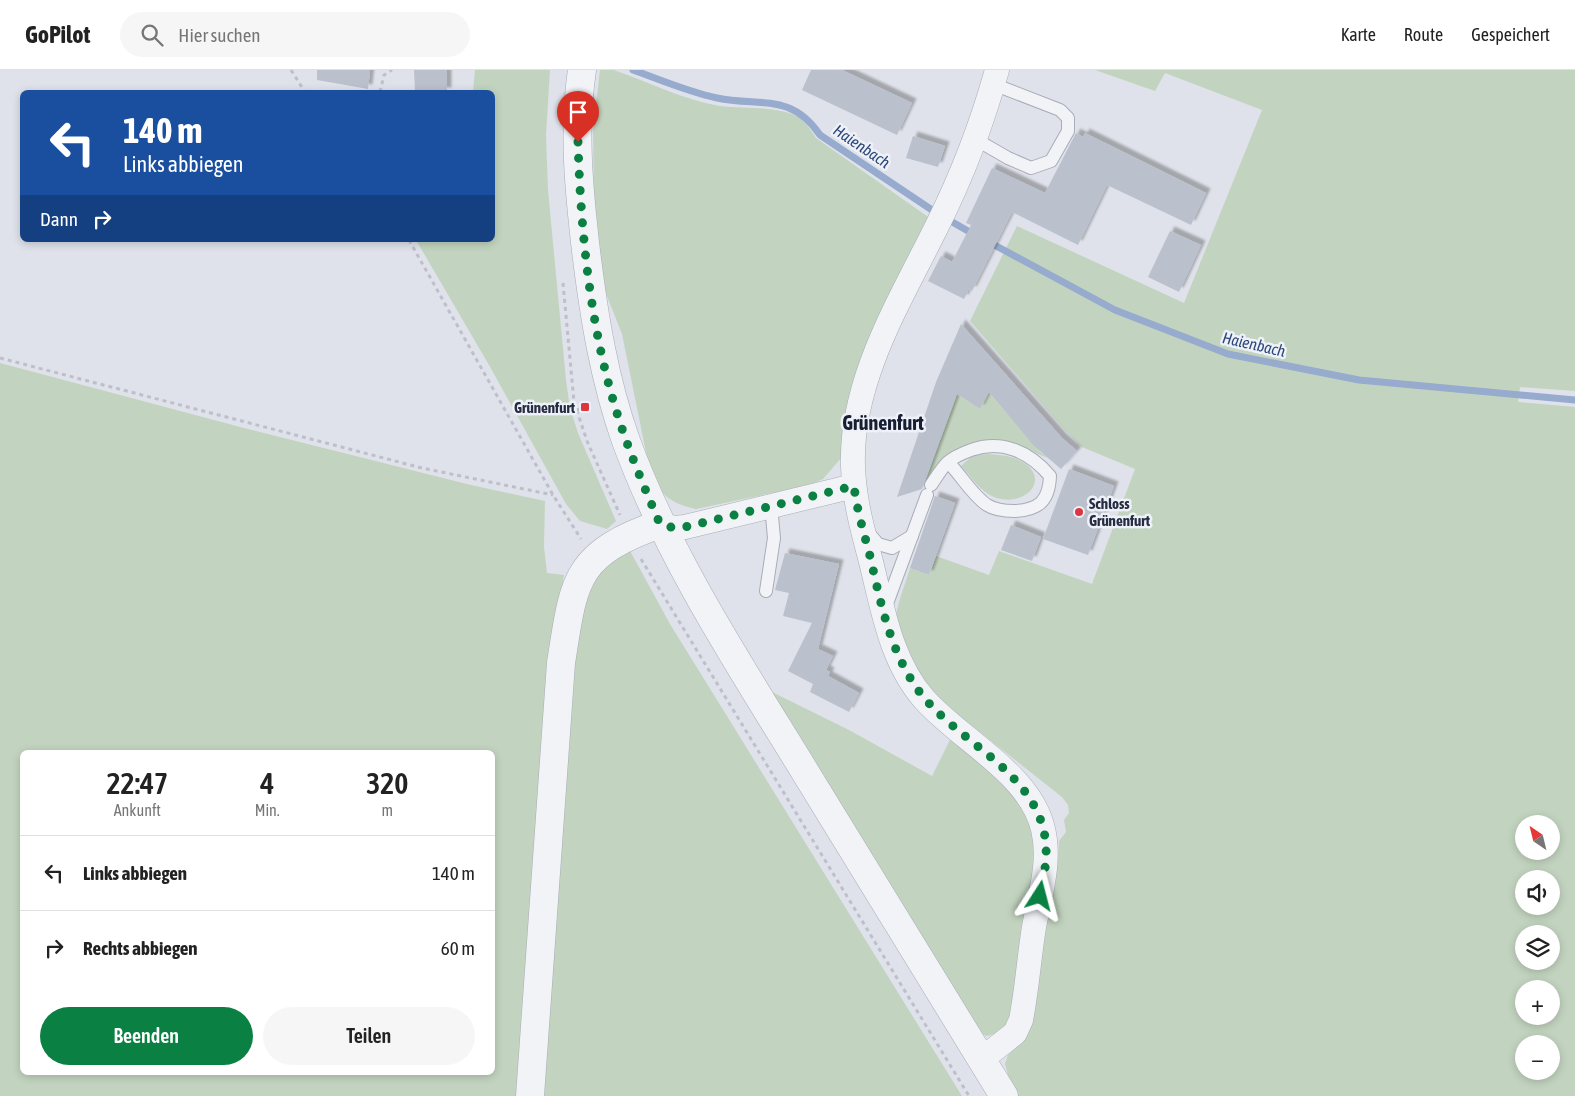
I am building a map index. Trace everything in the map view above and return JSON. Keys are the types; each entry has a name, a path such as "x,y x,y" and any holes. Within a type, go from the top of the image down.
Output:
{"street":[{"path":"582,70 577,104 580,198 597,334 625,439 660,524 709,618 1004,1096"},
{"path":"981,1060 1015,1034 1021,1020 1046,860 1044,831 1032,804 1008,774 923,698 899,657 883,614 860,524 854,486 853,442 872,364 961,174 975,139 995,77"},
{"path":"530,1096 562,664 572,599 582,572 593,558 623,538 660,524 674,528 685,527 854,486"}],"lane":[{"path":"975,139 1008,158 1031,168 1051,161 1068,131 1068,118 1060,110 995,77"},
{"path":"883,614 929,490 948,462 985,445 1000,445 1030,456 1041,465 1050,476 1050,489 1043,501 1029,510 1003,511 988,506 948,462"},
{"path":"766,591 774,538 771,505"},
{"path":"860,524 878,544 892,548 912,536"}],"path":[{"path":"291,70 304,90"},
{"path":"380,90 384,75 392,70"},
{"path":"410,242 553,495 593,558"},
{"path":"0,358 422,468 553,495"},
{"path":"577,410 585,407"}],"green space":[{"path":"475,70 550,70 546,135 548,190 566,380 570,408 578,433 616,521 607,529 580,521 566,504 489,365 417,242 495,242 495,90 473,90"},
{"path":"600,70 614,70 680,95 720,106 783,111 792,114 806,124 816,138 931,219 842,457 823,479 810,485 696,509 669,499 651,477 622,334 601,281 594,213 593,131"},
{"path":"1095,70 1575,70 1575,391 1520,387 1518,402 1575,407 1575,1096 1017,1096 1010,1082 1005,1064 1008,1055 1025,1038 1031,1025 1048,910 1058,863 1059,841 1066,832 1064,820 1069,813 1068,805 1062,797 948,707 930,687 912,663 899,637 897,610 910,568 929,575 936,556 989,575 999,551 1092,584 1135,469 1082,447 1063,428 970,321 1017,226 1184,303 1262,110 1165,73 1155,91"},
{"path":"0,363 244,428 471,485 545,501 544,547 547,573 564,575 553,646 520,1096 0,1096"},
{"path":"989,392 1039,451 1048,458 1006,441 989,440 977,442 948,458 924,483 957,394 980,409"},
{"path":"988,454 1011,457 1025,464 1033,471 1035,480 1033,488 1027,494 1007,500 989,495 961,466 973,455"},
{"path":"629,549 670,624 962,1096 541,1096 574,639 581,610 598,573"},
{"path":"768,690 849,730 932,776 952,736 1005,784 1031,822 1035,842 1034,871 1011,1012 1003,1029 986,1036 977,1030"}],"building":[{"path":"317,70 370,70 368,89 317,80"},
{"path":"414,70 447,70 447,90 415,90"},
{"path":"811,70 842,70 912,103 897,135 802,90"},
{"path":"1076,133 1083,137 1085,133 1206,193 1191,225 1107,185 1078,245 1012,212 972,291 969,289 964,299 928,281 941,256 952,262 971,225 966,223 992,168 1045,193"},
{"path":"913,136 945,146 938,167 906,158"},
{"path":"1170,231 1201,245 1179,292 1148,277"},
{"path":"961,324 1062,438 1077,451 1061,469 1034,446 989,392 980,409 957,394 922,489 897,497 936,382"},
{"name":"Schloss Grünenfurt","path":"1069,469 1114,486 1088,555 1043,539"},
{"path":"935,496 955,503 929,575 910,568"},
{"path":"1011,525 1041,537 1032,561 1001,550"},
{"path":"785,553 839,564 818,649 833,656 826,670 830,672 828,676 859,693 849,712 810,692 813,684 788,671 812,623 783,616 789,593 775,590"}],"waterway":[{"name":"Haienbach","path":"633,70 685,89 717,98 774,104 798,112 809,121 820,135 932,210"},
{"name":"Haienbach","path":"954,223 975,235"},
{"name":"Haienbach","path":"987,241 1115,310 1228,354 1359,380 1575,400"}],"place":[{"name":"Grünenfurt","path":"585,407"},
{"name":"Schloss Grünenfurt","path":"1079,512"}],"district":[{"name":"Grünenfurt","path":"883,422"}],"route":[{"path":"578,142 580,198 597,334 625,439 660,524 674,528 685,527 854,486 860,524 869,553 883,614 899,657 913,683 923,698 941,716 992,758 1008,774 1020,787 1040,816 1045,836 1046,860 1040,896"}]}
